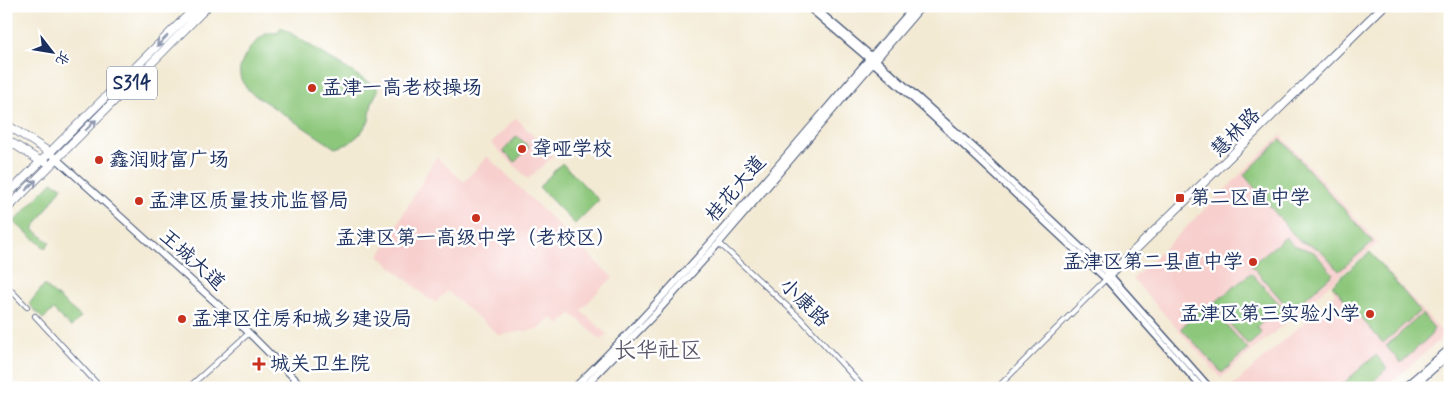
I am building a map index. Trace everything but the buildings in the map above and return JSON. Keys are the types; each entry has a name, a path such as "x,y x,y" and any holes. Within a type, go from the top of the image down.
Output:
{"main road":[{"name":"S314","path":"6,196 196,6"},
{"name":"S314","path":"6,210 208,6"},
{"name":"桂花大道","path":"583,388 656,313 718,243 915,6"},
{"name":"桂花大道","path":"574,388 658,302 872,59 922,6"},
{"name":"王城大道","path":"6,124 49,152 55,161 248,334 304,388"},
{"path":"6,139 40,160 55,161"},
{"name":"王城大道","path":"248,334 299,388"},
{"path":"1404,388 1450,348"},
{"path":"1412,388 1450,354"}],"street":[{"path":"807,6 872,59"},
{"path":"813,6 1108,276 1210,388"},
{"name":"慧林路","path":"997,388 1381,6"},
{"name":"慧林路","path":"1108,276 1386,6"},
{"name":"小康路","path":"718,243 801,319 864,388"},
{"path":"1108,276 1202,388"},
{"path":"6,285 27,307"},
{"path":"35,316 101,388"},
{"path":"188,388 248,334"}],"shaded area":[{"name":"聋哑学校","path":"516,118 553,156 528,179 491,143"},
{"name":"孟津区第二县直中学","path":"1281,135 1378,243 1221,378 1133,279"},
{"name":"孟津区第一高级中学（老校区）","path":"487,156 613,278 600,289 581,311 607,334 601,340 571,313 560,325 551,317 540,329 499,335 447,291 436,302 429,299 379,256 436,157 464,182"},
{"name":"孟津区第三实验小学","path":"1370,252 1442,332 1440,340 1385,388 1230,388 1335,295 1332,285"}],"green space":[{"name":"孟津一高老校操场","path":"281,27 379,89 372,102 369,121 360,134 348,144 335,148 250,92 243,82 240,70 241,64 248,52 262,37 269,33 278,33"},
{"path":"517,136 529,147 515,162 503,151"},
{"path":"1281,139 1373,242 1339,271 1319,249 1298,240 1244,175"},
{"path":"562,163 599,200 575,224 539,187"},
{"path":"52,182 62,187 33,229 50,243 45,248 14,222"},
{"path":"1286,237 1293,245 1314,252 1333,274 1291,311 1251,265"},
{"path":"1370,252 1420,311 1383,343 1332,285"},
{"path":"1251,273 1286,311 1276,319 1271,314 1257,327 1262,333 1249,345 1212,305"},
{"path":"44,285 81,317 71,327 53,310 43,319 29,304"},
{"path":"1207,304 1248,349 1222,373 1181,328"},
{"path":"1422,314 1434,328 1431,335 1401,363 1386,346"},
{"path":"1376,355 1387,368 1367,388 1338,388"}],"place":[{"name":"孟津一高老校操场","path":"312,88"},
{"name":"聋哑学校","path":"522,149"},
{"name":"鑫润财富广场","path":"99,160"},
{"name":"第二区直中学","path":"1180,198"},
{"name":"孟津区质量技术监督局","path":"139,201"},
{"name":"孟津区第一高级中学（老校区）","path":"476,218"},
{"name":"孟津区第二县直中学","path":"1253,262"},
{"name":"孟津区第三实验小学","path":"1370,314"},
{"name":"孟津区住房和城乡建设局","path":"182,319"},
{"name":"城关卫生院","path":"259,364"}],"district":[{"name":"长华社区","path":"658,351"}]}
